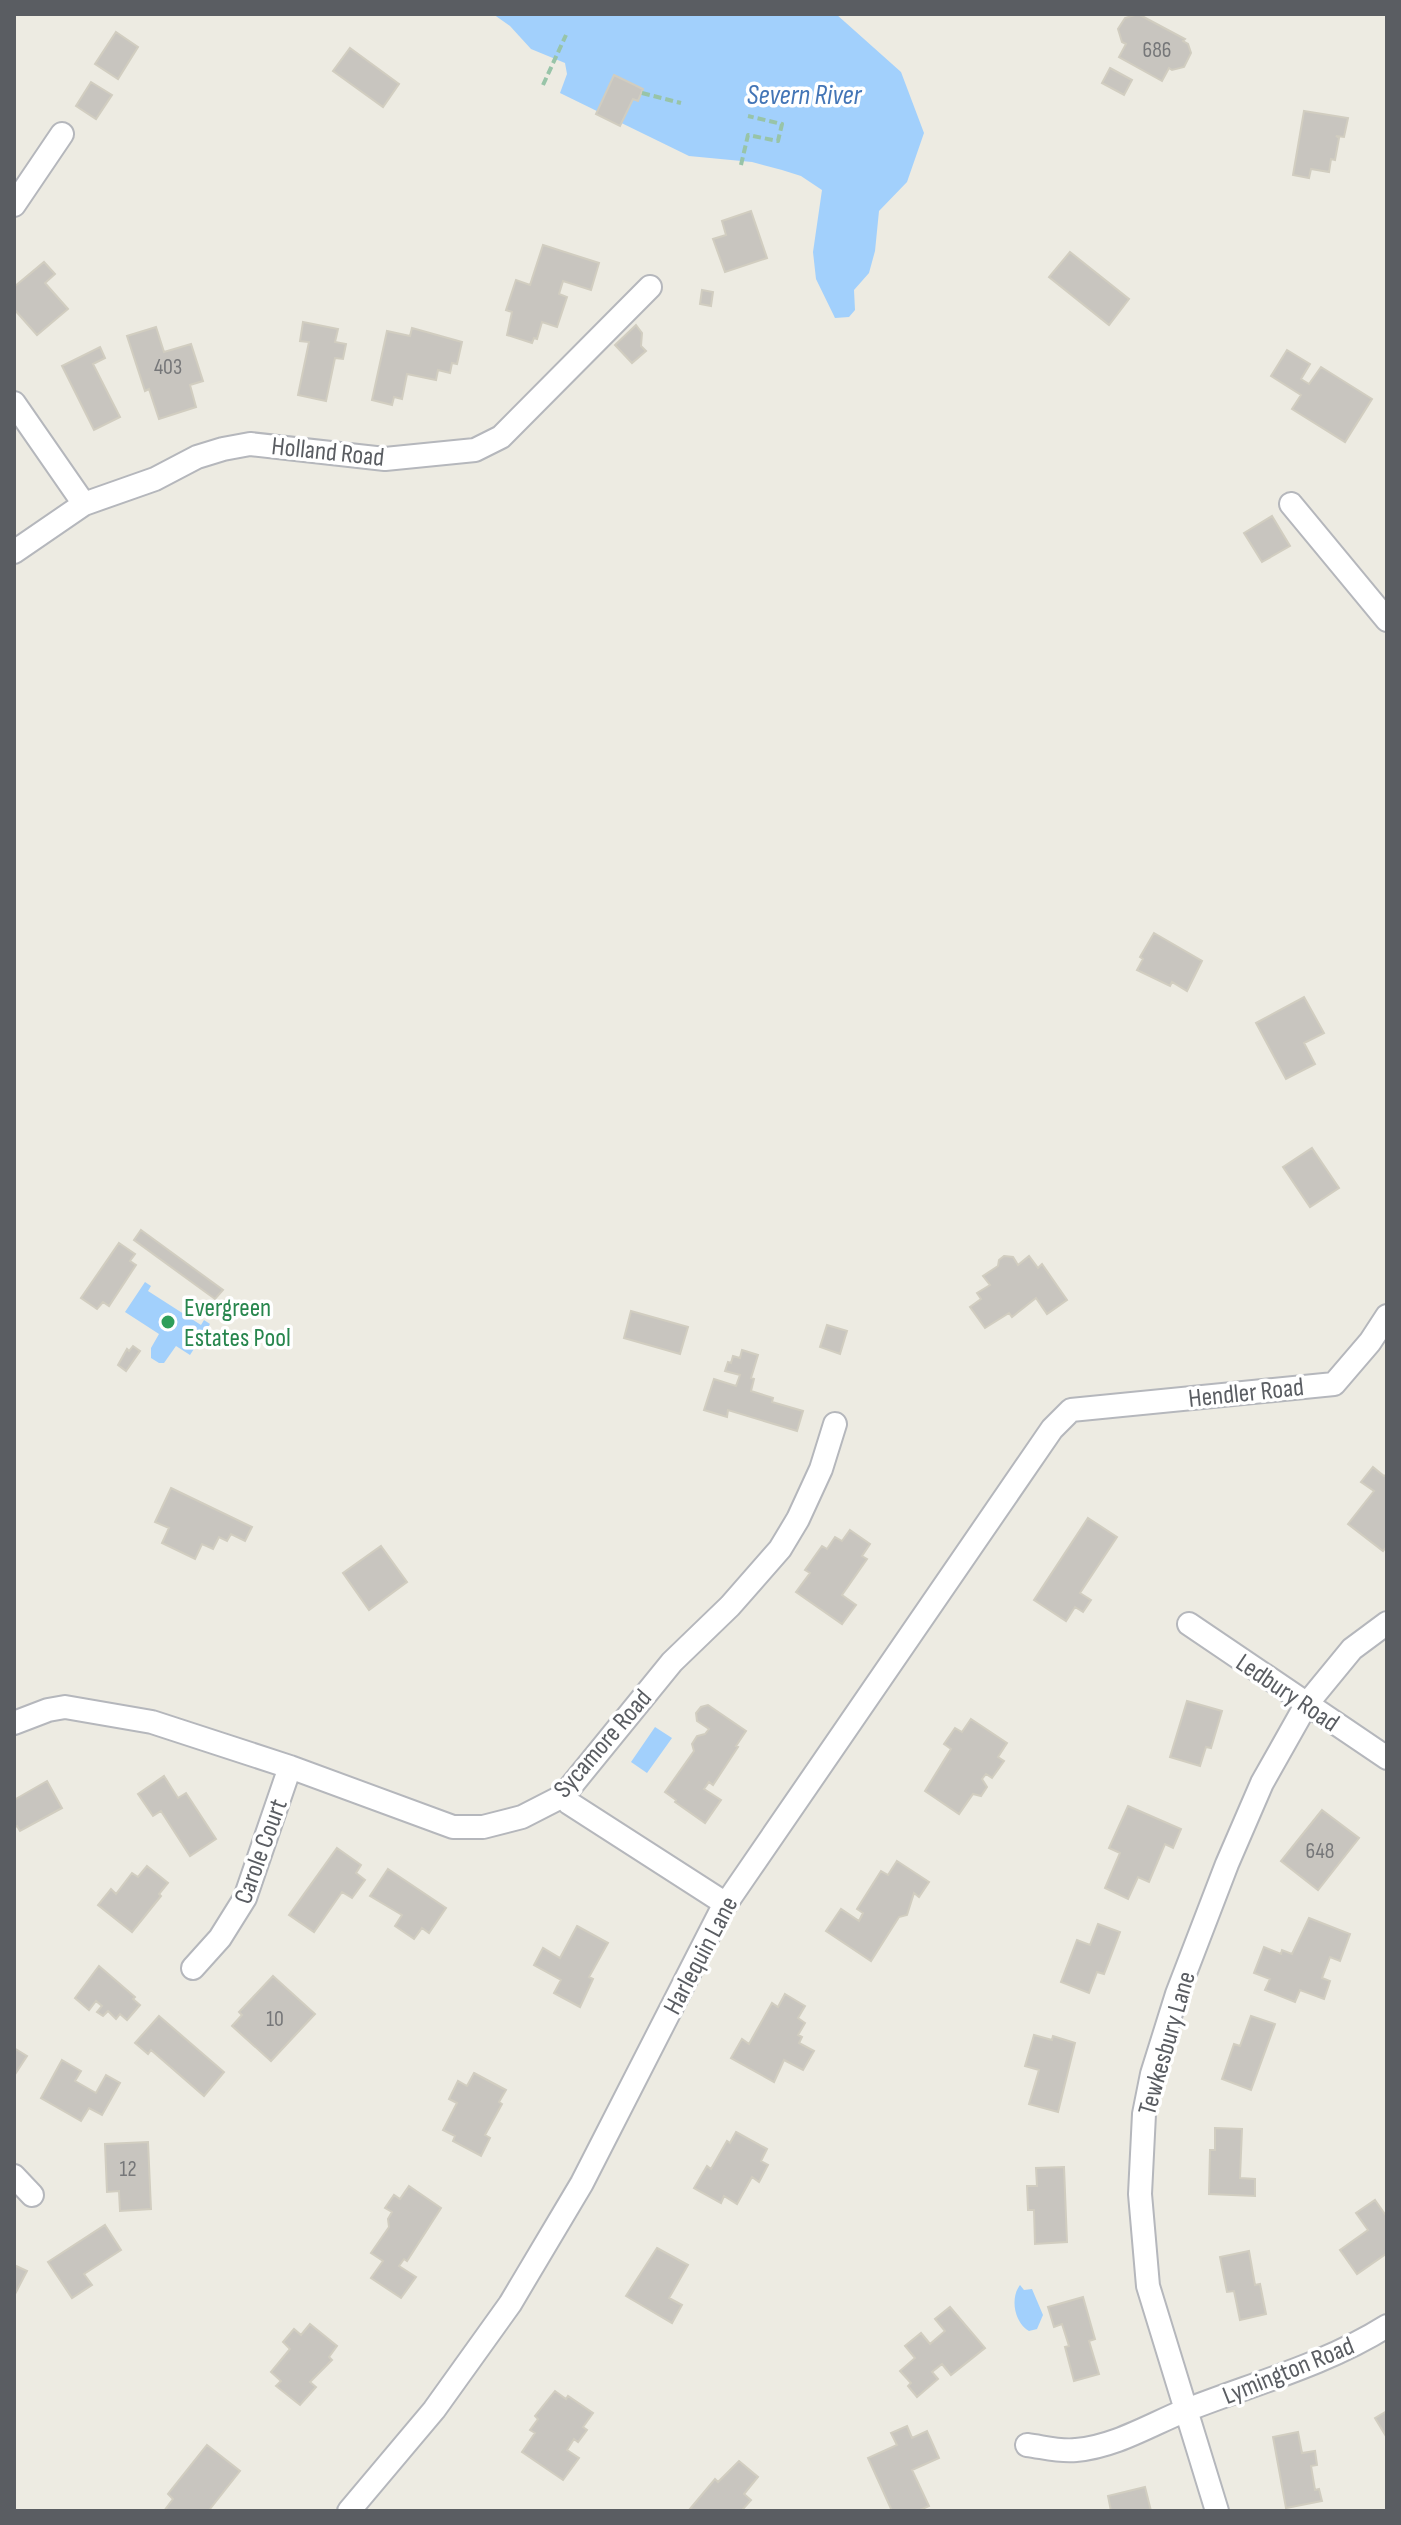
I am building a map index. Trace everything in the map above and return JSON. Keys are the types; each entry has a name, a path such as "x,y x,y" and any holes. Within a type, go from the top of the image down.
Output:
{"street":[{"path":"14,205 62,134"},
{"name":"Holland Road","path":"14,552 84,504 155,479 197,457 250,444 385,459 475,450 501,437 650,287"},
{"path":"14,403 84,504"},
{"path":"1291,504 1387,620"},
{"name":"Hendler Road","path":"1071,1410 1334,1384 1370,1342 1387,1316"},
{"name":"Harlequin Lane","path":"349,2511 434,2410 510,2304 582,2183 726,1904 1052,1429 1071,1410"},
{"name":"Sycamore Road","path":"14,1723 65,1707 152,1722 290,1767 453,1827 483,1827 522,1817 563,1796 672,1662 730,1606 780,1549 821,1469 835,1424"},
{"name":"Tewkesbury Lane","path":"1217,2511 1148,2286 1140,2194 1144,2114 1152,2074 1177,1994 1262,1783 1306,1705 1352,1649 1387,1623"},
{"name":"Ledbury Road","path":"1189,1624 1387,1758"},
{"name":"Carole Court","path":"193,1968 220,1938 245,1898 290,1767"},
{"path":"563,1796 569,1803 726,1904"},
{"path":"14,2176 32,2195"},
{"name":"Lymington Road","path":"1027,2445 1075,2451 1106,2444 1186,2410 1290,2372 1387,2326"}],"path":[{"path":"543,85 566,35"},
{"path":"642,93 681,103"},
{"path":"741,165 748,135 778,141 782,124 748,116"}],"water":[{"name":"Severn River","path":"493,14 836,14 901,72 924,133 907,182 879,211 875,251 869,273 854,290 855,310 849,317 835,318 816,279 813,252 822,190 801,176 752,162 689,156 560,93 567,74 565,63 531,49 510,26"},
{"name":"Evergreen Estates Pool","path":"145,1282 151,1286 148,1291 201,1325 204,1320 210,1324 190,1355 176,1346 164,1363 151,1358 151,1348 159,1334 125,1312"},
{"path":"655,1727 672,1738 647,1773 631,1762"},
{"path":"1020,2285 1024,2290 1032,2289 1043,2315 1037,2329 1029,2331 1017,2316 1014,2303"}],"building":[{"path":"1138,14 1185,39 1183,41 1188,44 1191,53 1184,67 1169,68 1162,81 1119,57 1126,44 1122,42 1118,29 1125,18"},
{"path":"116,32 138,47 118,79 95,64"},
{"path":"350,48 399,84 383,107 333,71"},
{"path":"1110,68 1132,80 1124,95 1102,83"},
{"path":"614,75 643,89 638,101 633,99 620,126 596,114"},
{"path":"91,82 112,95 96,119 76,106"},
{"path":"1304,111 1348,118 1344,137 1336,136 1339,138 1335,160 1331,159 1329,172 1311,169 1309,178 1293,175"},
{"path":"751,211 767,258 725,272 713,239 726,235 722,221"},
{"path":"543,245 599,263 591,290 563,281 559,294 567,297 557,327 542,322 537,339 534,338 532,343 507,335 512,312 506,310 516,280 530,285"},
{"path":"1070,252 1129,299 1109,325 1049,277"},
{"path":"44,262 55,274 45,283 68,309 37,335 14,309 14,287"},
{"path":"702,290 713,292 711,306 700,304"},
{"path":"303,322 338,329 335,342 346,344 343,359 335,358 326,401 298,395 309,342 300,341"},
{"path":"636,325 642,333 641,346 646,351 632,363 615,345"},
{"path":"156,327 164,352 191,344 203,381 190,385 196,407 159,419 149,389 145,391 127,336"},
{"path":"412,328 462,342 457,364 452,363 450,373 438,370 436,380 407,374 402,399 394,397 392,405 372,400 387,331 410,336"},
{"path":"100,347 105,358 93,364 120,417 94,430 62,366"},
{"path":"1287,350 1310,364 1301,379 1309,384 1321,367 1372,399 1345,442 1292,409 1301,395 1271,376"},
{"path":"1272,516 1290,546 1262,562 1244,533"},
{"path":"1154,933 1202,961 1187,991 1172,982 1170,986 1137,970 1143,959 1140,957"},
{"path":"1304,997 1324,1033 1304,1043 1315,1064 1286,1079 1256,1023"},
{"path":"1312,1148 1339,1188 1310,1207 1283,1167"},
{"path":"141,1230 223,1290 215,1299 134,1240"},
{"path":"119,1243 135,1254 130,1261 136,1265 109,1306 103,1302 97,1309 81,1298"},
{"path":"1004,1256 1013,1257 1018,1265 1029,1256 1038,1268 1042,1264 1067,1300 1047,1314 1036,1298 1012,1317 1009,1313 985,1328 970,1307 981,1299 977,1293 990,1285 983,1276 998,1266"},
{"path":"631,1311 688,1327 680,1354 624,1338"},
{"path":"827,1325 847,1331 840,1354 820,1347"},
{"path":"133,1346 140,1351 126,1371 118,1365 127,1349 129,1351"},
{"path":"742,1350 758,1355 751,1378 754,1379 751,1391 773,1398 772,1402 803,1411 797,1431 728,1410 727,1417 704,1410 714,1379 736,1386 740,1375 725,1371 733,1356 740,1358"},
{"path":"1373,1467 1384,1476 1387,1474 1387,1546 1383,1551 1348,1524 1374,1491 1361,1482"},
{"path":"171,1488 252,1527 245,1541 231,1534 227,1541 219,1537 213,1549 202,1544 195,1559 162,1543 169,1528 155,1522"},
{"path":"1088,1518 1117,1537 1080,1593 1091,1600 1083,1612 1075,1607 1066,1621 1034,1600"},
{"path":"850,1530 870,1544 862,1556 867,1559 842,1595 856,1605 842,1624 796,1592 810,1573 805,1570 822,1546 827,1549 835,1537 842,1541"},
{"path":"381,1546 407,1582 369,1610 343,1573"},
{"path":"1187,1701 1222,1711 1211,1748 1206,1747 1200,1766 1170,1757"},
{"path":"708,1705 746,1731 713,1785 709,1782 704,1789 721,1800 705,1823 665,1792 694,1751 692,1744 697,1736 709,1729 697,1721 696,1713"},
{"path":"971,1719 1007,1743 998,1757 1004,1761 992,1778 986,1774 982,1779 987,1787 981,1796 973,1794 959,1814 925,1791 951,1749 944,1744 955,1728 962,1732"},
{"path":"164,1776 178,1798 186,1793 216,1839 190,1856 161,1811 153,1816 138,1794"},
{"path":"47,1781 62,1808 20,1831 17,1826 14,1828 14,1800"},
{"path":"1128,1806 1181,1829 1173,1848 1165,1844 1149,1882 1138,1877 1128,1899 1105,1888 1120,1853 1109,1848"},
{"path":"1322,1810 1359,1838 1318,1890 1281,1861"},
{"path":"337,1848 361,1865 356,1873 365,1880 352,1898 342,1892 314,1932 289,1915"},
{"path":"897,1861 929,1882 919,1897 914,1893 907,1915 899,1917 871,1961 826,1931 841,1909 859,1921 863,1913 857,1909 881,1871 888,1875"},
{"path":"147,1866 168,1883 132,1932 98,1905 111,1889 116,1894 132,1873 138,1877"},
{"path":"388,1869 446,1908 429,1933 422,1928 414,1939 395,1926 402,1915 370,1896"},
{"path":"1309,1918 1350,1934 1340,1961 1330,1957 1322,1978 1330,1981 1324,1999 1300,1990 1295,2002 1265,1990 1270,1979 1254,1973 1264,1947 1281,1954 1282,1950 1292,1954"},
{"path":"1098,1924 1120,1932 1104,1974 1097,1972 1089,1993 1061,1982 1077,1940 1090,1945"},
{"path":"577,1926 608,1943 589,1977 593,1979 580,2007 554,1993 561,1980 534,1965 543,1948 560,1958"},
{"path":"99,1966 140,2005 127,2020 120,2014 116,2019 108,2011 103,2016 97,2012 102,2006 96,2001 89,2010 75,1998"},
{"path":"273,1976 315,2014 271,2061 232,2026 242,2015 239,2012"},
{"path":"785,1994 805,2006 798,2018 805,2023 798,2035 802,2037 799,2043 814,2051 803,2070 784,2060 774,2082 731,2058 742,2039 749,2044 772,2003 778,2007"},
{"path":"159,2016 224,2072 204,2096 151,2050 148,2054 135,2043"},
{"path":"1251,2016 1275,2024 1251,2090 1222,2079 1234,2044 1240,2046"},
{"path":"1034,2035 1052,2040 1053,2036 1075,2043 1058,2112 1029,2104 1039,2070 1025,2066"},
{"path":"14,2048 27,2056 14,2076"},
{"path":"62,2060 81,2071 75,2081 96,2093 106,2075 120,2083 102,2115 89,2108 81,2121 41,2098"},
{"path":"474,2073 506,2090 485,2135 490,2138 481,2156 453,2141 455,2136 443,2130 457,2103 449,2099 458,2081 467,2086"},
{"path":"1215,2128 1242,2129 1240,2178 1255,2179 1255,2196 1209,2194 1210,2150 1215,2150"},
{"path":"736,2132 767,2149 761,2161 768,2165 759,2182 752,2177 737,2204 724,2196 721,2203 694,2188 707,2166 711,2169 727,2141 730,2143"},
{"path":"148,2142 151,2209 120,2211 119,2191 107,2192 105,2144"},
{"path":"1064,2167 1067,2242 1035,2244 1034,2210 1028,2210 1027,2186 1037,2186 1036,2168"},
{"path":"409,2186 441,2208 407,2261 404,2259 399,2266 416,2277 401,2298 371,2278 383,2261 371,2253 389,2227 388,2219 392,2212 385,2208 394,2195 400,2199"},
{"path":"1375,2200 1387,2217 1387,2256 1357,2274 1340,2250 1368,2230 1356,2213"},
{"path":"105,2225 121,2250 84,2274 92,2285 72,2298 48,2262"},
{"path":"657,2248 688,2265 669,2298 682,2305 672,2323 626,2296"},
{"path":"1249,2251 1255,2285 1260,2284 1266,2314 1240,2320 1234,2291 1227,2292 1220,2257"},
{"path":"14,2265 27,2271 14,2296"},
{"path":"1083,2297 1095,2339 1089,2341 1099,2374 1074,2381 1062,2324 1054,2327 1048,2307"},
{"path":"950,2307 985,2348 951,2375 942,2364 932,2372 938,2379 917,2397 908,2386 911,2383 900,2371 915,2358 905,2346 921,2333 930,2344 945,2331 935,2319"},
{"path":"310,2324 337,2346 329,2357 332,2360 310,2382 316,2387 300,2405 276,2386 281,2381 271,2372 290,2349 283,2342 294,2329 301,2335"},
{"path":"555,2391 593,2413 583,2427 587,2430 578,2442 574,2439 567,2450 579,2458 563,2480 522,2452 535,2433 530,2430 538,2419 535,2416"},
{"path":"1387,2411 1387,2438 1375,2418"},
{"path":"907,2426 912,2438 927,2431 939,2458 912,2470 929,2506 918,2511 892,2511 868,2458 897,2445 891,2433"},
{"path":"1298,2432 1302,2453 1315,2451 1317,2465 1311,2466 1315,2490 1319,2489 1322,2501 1286,2508 1273,2437"},
{"path":"207,2445 240,2471 210,2509 212,2511 164,2511 173,2499 168,2494"},
{"path":"739,2461 758,2477 744,2494 751,2500 743,2509 745,2511 689,2510 715,2479 718,2482"},
{"path":"1145,2487 1151,2511 1111,2511 1108,2496"}],"place":[{"name":"Evergreen Estates Pool","path":"168,1322"}]}
